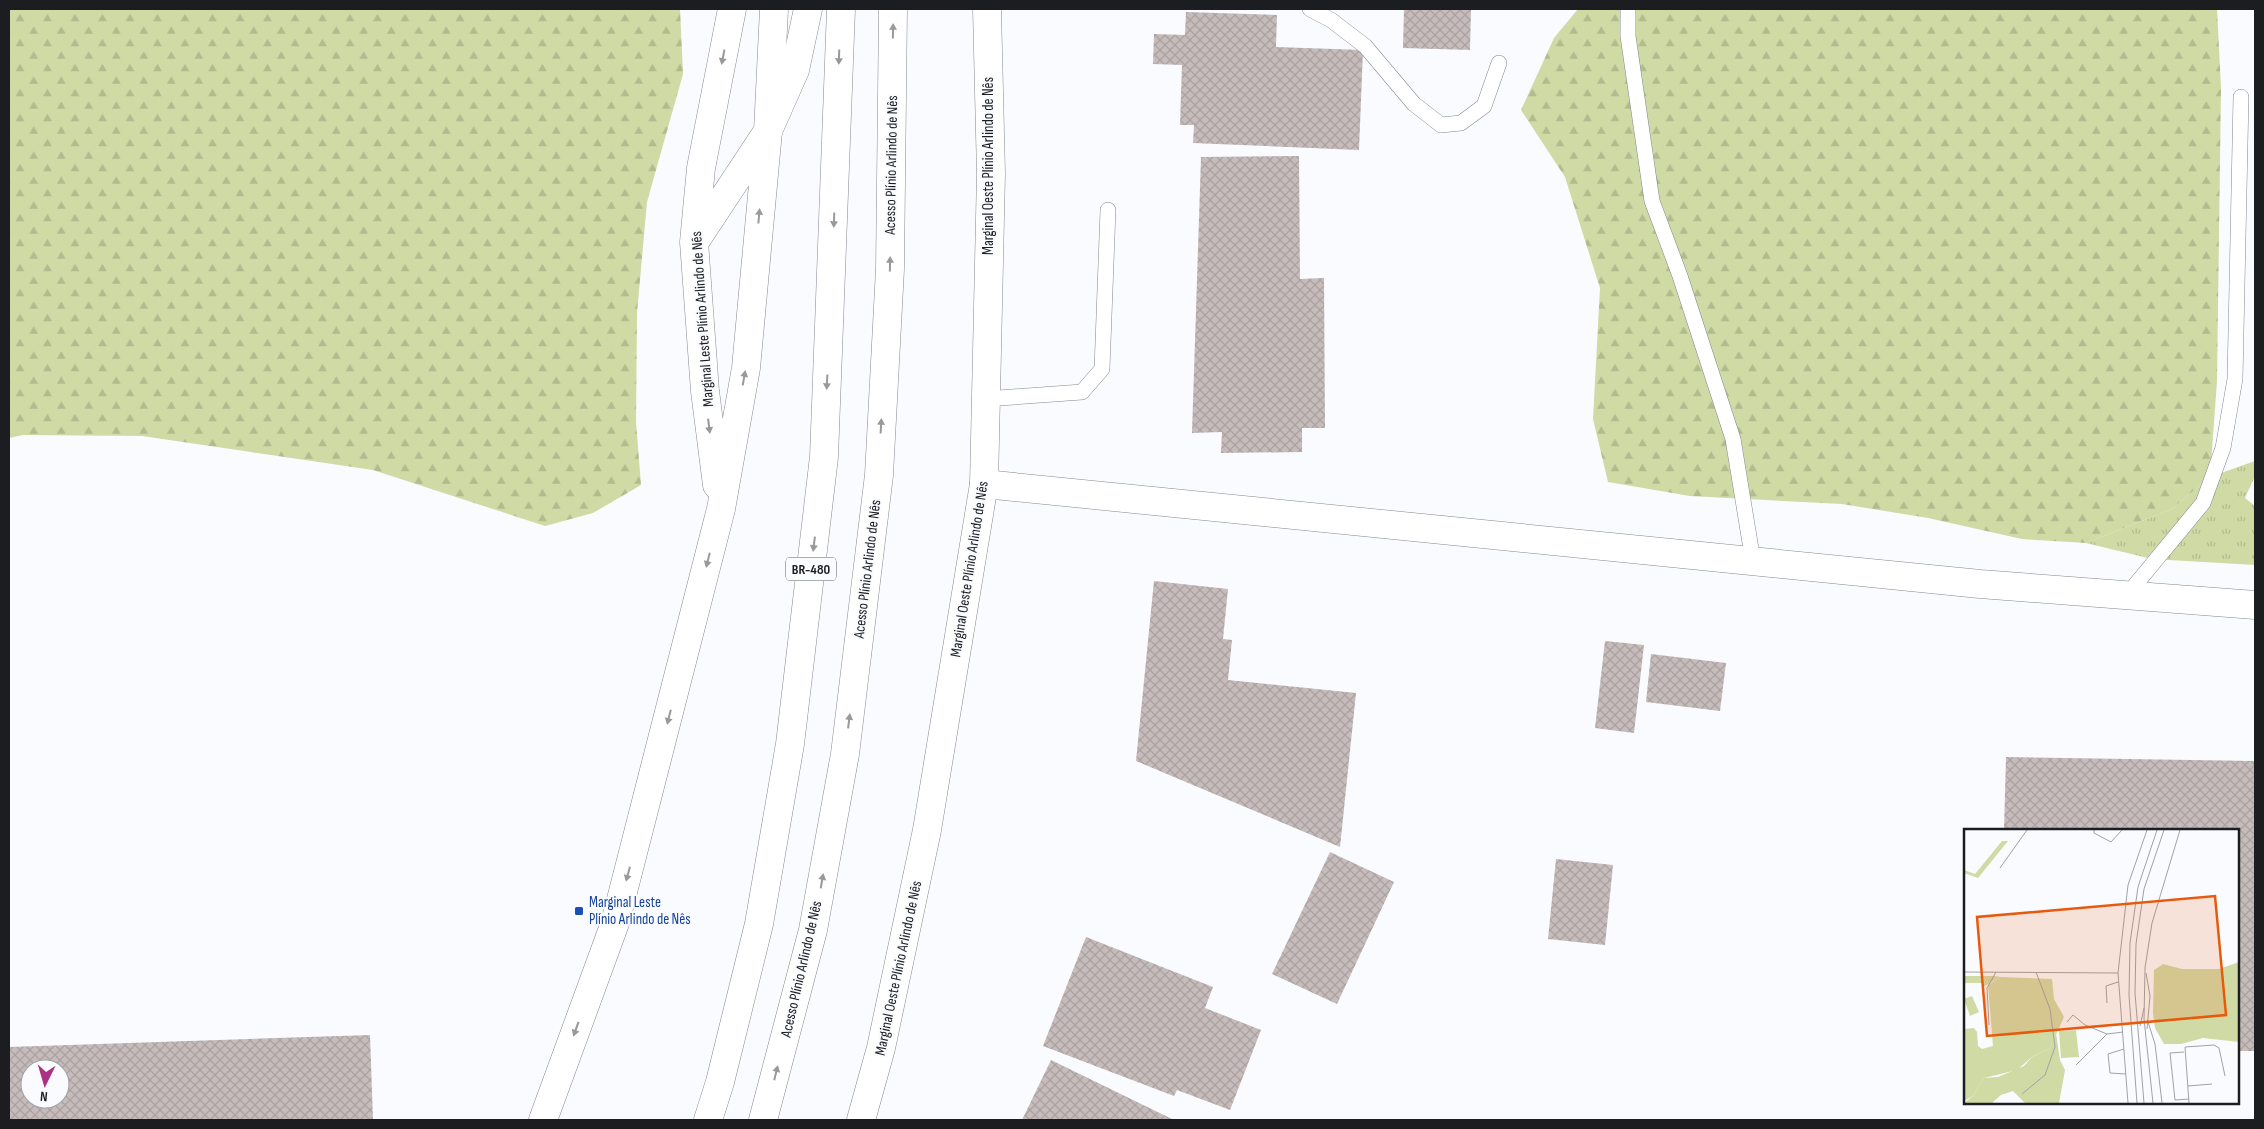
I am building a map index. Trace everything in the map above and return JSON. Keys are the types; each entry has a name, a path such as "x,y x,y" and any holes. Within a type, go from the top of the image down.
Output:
{"main road":[{"name":"Marginal Leste Plínio Arlindo de Nês","path":"720,512 705,391 694,242 701,168 732,9"},
{"name":"Marginal Leste Plínio Arlindo de Nês","path":"543,1120 615,923 720,512 746,368 768,131 774,9"},
{"path":"694,242 768,131 795,70 808,9"},
{"name":"BR-480","path":"708,1120 720,1082 759,924 791,734 824,457 841,9"},
{"name":"Acesso Plínio Arlindo de Nês","path":"763,1120 813,930 843,764 878,484 890,269 893,9"},
{"name":"Marginal Oeste Plínio Arlindo de Nês","path":"861,1120 881,1048 928,830 984,484 991,174 987,9"},
{"path":"984,484 1753,561 2126,596 2255,605"}],"lane":[{"path":"1310,9 1331,20 1365,46 1414,104 1442,125 1461,123 1484,106 1499,63"},
{"path":"1628,9 1628,36 1652,201 1680,276 1733,439 1753,561"},
{"path":"2126,596 2203,503 2222,448 2235,379 2241,97"},
{"path":"986,398 1082,392 1102,369 1108,210"}],"green space":[{"path":"9,9 680,9 683,74 647,202 637,313 636,422 641,485 593,513 545,526 373,470 142,436 23,435 9,438"},
{"path":"1578,9 2217,9 2221,88 2217,381 2210,477 2172,509 2086,543 2022,539 1928,518 1842,504 1690,496 1608,482 1593,419 1600,288 1565,177 1521,110 1554,38"},
{"path":"2255,461 2255,476 2245,498 2255,506 2255,565 2152,559 2086,543 2172,509 2210,477"}],"building":[{"path":"1404,9 1471,9 1470,50 1403,48"},
{"path":"1186,12 1277,15 1276,47 1363,50 1359,150 1193,143 1194,125 1180,125 1182,65 1153,64 1154,34 1185,35"},
{"path":"1299,156 1300,279 1324,278 1325,428 1302,428 1302,452 1221,453 1222,432 1192,433 1201,157"},
{"path":"1154,581 1228,589 1223,639 1232,640 1228,680 1356,693 1340,847 1136,761"},
{"path":"1605,641 1644,645 1634,733 1595,728"},
{"path":"1651,654 1726,663 1720,711 1646,702"},
{"path":"2006,757 2255,761 2255,1051 2239,1051 2239,829 2004,829"},
{"path":"1330,852 1394,882 1337,1004 1272,974"},
{"path":"1556,859 1613,865 1605,945 1548,939"},
{"path":"1086,937 1213,987 1205,1008 1261,1030 1230,1110 1177,1090 1174,1096 1043,1046"},
{"path":"370,1035 373,1120 9,1120 9,1047"},
{"path":"1051,1060 1174,1120 1022,1120"}],"place":[{"name":"Marginal Leste Plínio Arlindo de Nês","path":"579,911"}]}
